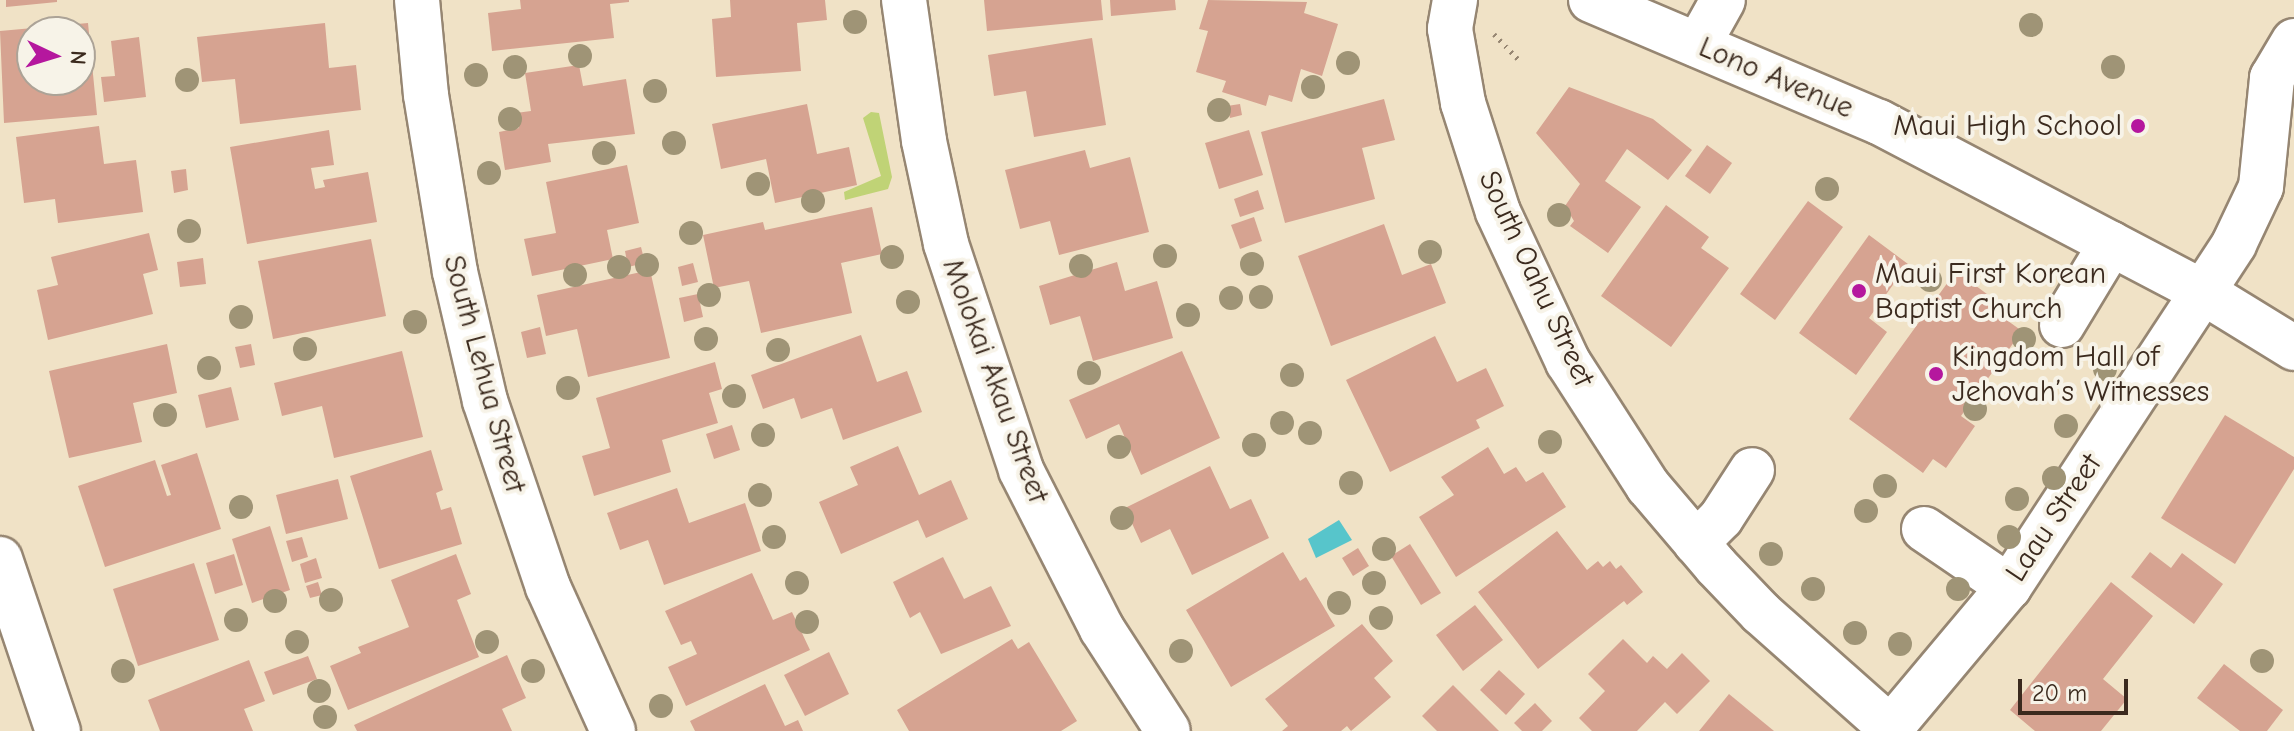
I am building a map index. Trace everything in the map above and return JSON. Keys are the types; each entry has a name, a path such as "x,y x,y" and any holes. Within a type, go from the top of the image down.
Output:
{"street":[{"name":"South Lehua Street","path":"417,0 426,95 455,272 485,401 548,587 613,731"},
{"name":"Molokai Akau Street","path":"904,0 924,141 946,244 1021,470 1095,618 1168,731"},
{"name":"South Oahu Street","path":"1455,0 1450,29 1463,103 1498,212 1568,362 1648,486 1696,543 1761,613 1891,730"},
{"name":"Lono Avenue","path":"1591,0 1879,122 2203,292 2294,348"},
{"path":"1698,45 1723,0"},
{"name":"Laau Street","path":"1891,730 2009,587 2203,292 2261,187 2272,78 2294,41"},
{"path":"2062,325 2111,244"},
{"path":"1696,543 1721,518 1752,470"},
{"path":"1924,529 2009,587"},
{"path":"0,559 58,731"}],"path":[{"path":"1494,34 1518,59"}],"green space":[{"path":"871,112 879,113 892,177 888,189 845,200 844,192 881,176 863,118"}],"water":[{"path":"1339,520 1352,540 1316,558 1308,539"}],"building":[{"path":"6,0 57,0 57,2 6,7"},
{"path":"520,0 629,2 610,4 614,38 492,51 488,13 521,9"},
{"path":"730,0 825,0 827,20 797,23 801,71 716,77 712,19 731,17"},
{"path":"984,0 1101,0 1103,20 987,31"},
{"path":"1110,0 1175,0 1176,10 1111,16"},
{"path":"1208,0 1307,2 1304,13 1338,24 1322,76 1301,69 1292,102 1269,95 1266,106 1222,92 1226,81 1196,72 1208,31 1199,29"},
{"path":"325,23 329,68 356,65 361,110 240,124 235,79 202,82 197,37"},
{"path":"16,30 16,96 95,96 97,115 4,123 0,31"},
{"path":"139,37 146,97 104,102 101,77 115,76 111,41"},
{"path":"1092,38 1106,125 1034,137 1026,91 994,96 988,55"},
{"path":"579,65 583,86 626,79 635,134 548,144 551,162 505,170 499,132 519,128 516,113 531,111 525,73"},
{"path":"1569,87 1653,119 1692,150 1668,180 1627,149 1605,181 1641,207 1608,253 1570,226 1574,221 1565,206 1580,184 1536,133"},
{"path":"1384,99 1395,140 1362,148 1375,199 1285,223 1261,132"},
{"path":"807,104 817,154 849,147 857,185 775,203 766,159 721,169 712,124"},
{"path":"1240,104 1242,115 1230,118 1227,106"},
{"path":"99,126 104,164 136,160 143,212 58,223 55,199 24,203 16,137"},
{"path":"329,130 334,165 311,168 315,189 325,187 323,180 368,172 377,222 247,244 230,147"},
{"path":"1249,130 1263,175 1219,189 1205,143"},
{"path":"1707,145 1732,163 1710,194 1685,176"},
{"path":"1085,150 1090,168 1130,157 1149,232 1059,255 1050,221 1020,229 1005,170"},
{"path":"627,165 639,223 607,230 613,259 532,276 524,239 556,233 546,182"},
{"path":"186,169 188,190 174,193 171,171"},
{"path":"1258,190 1264,209 1240,217 1234,199"},
{"path":"1808,201 1843,227 1775,320 1740,294"},
{"path":"1666,205 1709,237 1701,248 1729,268 1671,347 1601,296"},
{"path":"872,207 882,254 841,263 852,313 761,333 749,281 714,288 703,235 763,222 765,230"},
{"path":"1254,217 1262,241 1240,249 1231,225"},
{"path":"1384,224 1402,275 1431,264 1446,303 1331,346 1298,256"},
{"path":"149,233 158,270 143,274 153,314 48,340 37,290 58,285 51,257"},
{"name":"Maui First Korean Baptist Church","path":"1869,235 1908,264 1869,318 1887,332 1856,375 1799,333"},
{"path":"371,239 386,316 273,339 258,261"},
{"path":"641,247 645,263 628,267 625,251"},
{"path":"203,258 206,284 180,287 177,262"},
{"path":"1117,262 1125,291 1157,281 1173,338 1093,361 1080,316 1050,325 1039,286"},
{"path":"693,263 698,282 682,286 678,267"},
{"path":"650,270 670,358 588,377 577,329 546,336 537,295"},
{"name":"Kingdom Hall of Jehovah’s Witnesses","path":"1956,271 1999,303 1994,311 2022,331 1961,416 1975,426 1946,468 1933,459 1923,473 1849,419"},
{"path":"698,294 703,317 684,322 679,298"},
{"path":"540,327 546,354 527,358 521,332"},
{"path":"861,335 877,382 907,371 922,412 843,440 832,408 801,419 794,398 763,409 751,375"},
{"path":"1435,336 1457,382 1486,368 1504,406 1476,420 1480,428 1390,472 1346,380"},
{"path":"167,344 177,393 133,403 142,442 69,458 49,371"},
{"path":"251,344 255,365 240,368 235,347"},
{"path":"402,351 423,437 334,458 322,406 282,416 274,383"},
{"path":"1182,351 1220,438 1141,475 1119,424 1086,439 1069,400"},
{"path":"715,362 722,389 709,393 718,423 662,440 671,472 594,496 582,456 610,448 596,398"},
{"path":"231,387 239,420 206,428 198,395"},
{"path":"2225,415 2294,457 2294,469 2235,564 2161,518"},
{"path":"732,425 740,450 714,459 706,434"},
{"path":"898,446 919,495 951,480 968,519 926,538 918,520 841,554 819,502 858,485 850,467"},
{"path":"1488,447 1504,474 1516,467 1526,482 1543,472 1566,507 1456,577 1419,517 1454,495 1441,477"},
{"path":"431,450 443,490 436,493 441,510 451,507 462,544 379,569 350,476"},
{"path":"197,453 221,529 105,567 78,486 155,460 167,496 171,495 161,465"},
{"path":"1210,466 1230,509 1251,499 1269,538 1192,575 1170,529 1141,543 1125,508"},
{"path":"338,479 348,519 286,534 276,495"},
{"path":"677,488 689,523 745,503 761,551 664,585 648,540 620,550 607,513"},
{"path":"270,526 290,590 252,603 232,539"},
{"path":"1557,531 1587,570 1598,561 1603,567 1610,561 1616,569 1621,565 1643,592 1627,605 1624,601 1538,669 1478,592"},
{"path":"302,537 308,557 292,562 286,541"},
{"path":"1410,544 1441,593 1421,605 1391,556"},
{"path":"1358,548 1369,566 1353,576 1342,558"},
{"path":"1283,552 1300,581 1306,577 1335,626 1231,687 1186,610"},
{"path":"2150,552 2171,568 2182,553 2223,584 2194,624 2131,577"},
{"path":"234,554 243,585 215,594 206,563"},
{"path":"456,554 471,594 457,600 479,657 348,710 330,666 361,653 358,647 409,627 391,580"},
{"path":"943,557 964,599 991,586 1011,626 941,654 920,612 910,618 893,582"},
{"path":"316,558 322,578 305,583 300,564"},
{"path":"194,563 219,640 138,666 113,589"},
{"path":"752,573 773,620 792,612 810,650 686,706 668,667 697,654 691,641 681,645 665,611"},
{"path":"318,582 322,595 310,598 306,586"},
{"path":"2111,582 2153,616 2103,679 2127,699 2101,731 2035,731 2010,710"},
{"path":"1475,605 1503,640 1463,671 1436,635"},
{"path":"1362,624 1393,661 1374,678 1391,697 1351,731 1347,726 1341,731 1282,731 1288,726 1265,699"},
{"path":"1012,639 1018,649 1029,642 1077,721 1061,731 909,731 897,710"},
{"path":"1623,639 1647,663 1653,656 1667,669 1682,653 1710,681 1677,714 1665,702 1637,731 1592,731 1579,718 1605,691 1588,674"},
{"path":"829,652 849,694 805,716 784,675"},
{"path":"507,655 526,698 502,709 512,731 357,731 354,725"},
{"path":"308,656 317,679 273,695 264,672"},
{"path":"249,660 265,701 244,709 253,731 160,731 148,700"},
{"path":"2224,664 2283,710 2267,731 2240,731 2197,698"},
{"path":"1499,670 1525,694 1506,715 1480,690"},
{"path":"765,684 785,726 798,720 803,731 695,731 690,721"},
{"path":"1453,685 1499,731 1437,731 1422,716"},
{"path":"1729,694 1774,731 1699,731"},
{"path":"1535,703 1552,721 1542,731 1522,731 1514,723"}],"place":[{"name":"Maui High School","path":"2138,126"},
{"name":"Maui First Korean Baptist Church","path":"1859,291"},
{"name":"Kingdom Hall of Jehovah’s Witnesses","path":"1936,374"}]}
